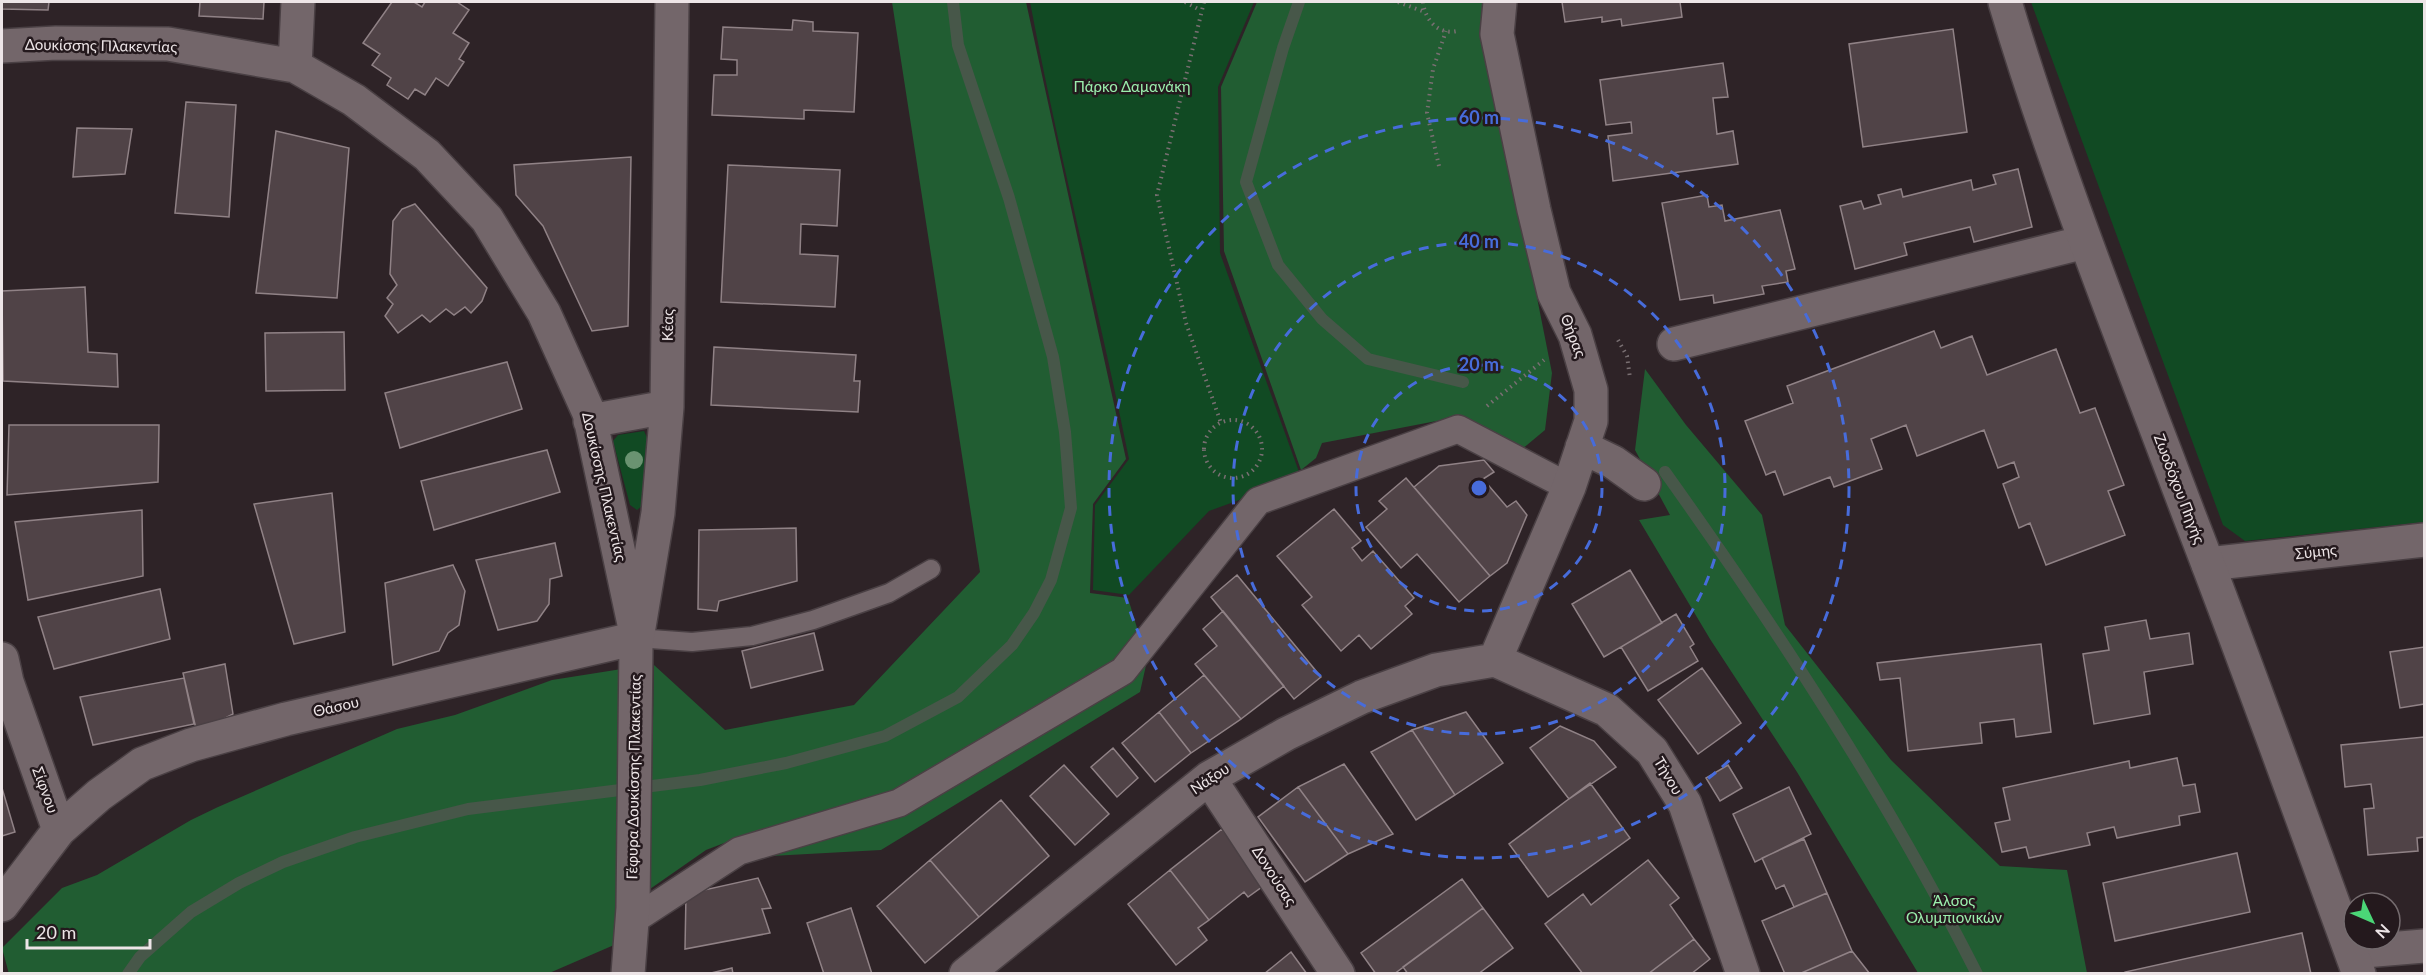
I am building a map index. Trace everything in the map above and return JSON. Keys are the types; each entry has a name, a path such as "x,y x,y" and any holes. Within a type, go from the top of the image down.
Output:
{"street":[{"path":"295,66 298,2"},
{"name":"Κέας","path":"636,641 658,513 667,407 672,2"},
{"name":"Θήρας","path":"1496,660 1569,487 1591,421 1591,390 1575,335 1554,292 1534,210 1497,34 1500,2"},
{"name":"Ζωοδόχου Πηγής","path":"2005,2 2022,59 2085,242 2208,564 2356,963"},
{"name":"Δουκίσσης Πλακεντίας","path":"2,46 56,43 168,44 295,66 354,100 427,155 488,219 544,313 589,412 636,641"},
{"path":"1674,345 2085,242"},
{"path":"590,421 667,407"},
{"path":"628,974 633,915 740,851 899,803 1123,671 1258,501 1458,429 1569,487"},
{"path":"1582,447 1613,462 1644,484"},
{"name":"Σύμης","path":"2208,564 2424,540"},
{"name":"Θάσου","path":"59,830 99,795 142,764 191,745 286,719 636,641"},
{"name":"Γέφυρα Δουκίσσης Πλακεντίας","path":"633,915 636,641"},
{"name":"Σίφνου","path":"2,659 7,682 59,830 2,905"},
{"name":"Νάξου","path":"966,974 1209,778 1286,734 1362,697 1436,670 1496,660"},
{"name":"Τήνου","path":"1496,660 1607,710 1652,751 1685,804 1743,974"},
{"name":"Δονούσας","path":"1209,778 1338,974"},
{"path":"2356,963 2424,946"}],"lane":[{"path":"636,641 692,642 752,636 813,620 889,593 930,569"}],"path":[{"path":"1185,2 1200,10"},
{"path":"1204,2 1200,10 1157,195 1186,323 1221,423"},
{"path":"1398,2 1425,12"},
{"path":"1423,2 1432,25 1446,31 1455,32 1464,29"},
{"path":"1439,166 1427,113 1432,69 1446,31"},
{"path":"1458,429 1575,335"},
{"path":"1241,421 1257,432 1262,441 1263,451 1260,461 1254,470 1246,475 1228,478 1220,475 1207,462 1204,454 1208,435 1221,423 1241,421"}],"green space":[{"path":"892,2 1026,2 1126,459 1093,504 1090,593 1128,598 1147,661 1140,692 881,850 755,857 740,837 706,850 650,889 654,665 725,730 854,705 980,572"},
{"name":"Πάρκο Δαμανάκη","path":"1030,2 1254,2 1218,87 1220,253 1299,472 1253,495 1209,511 1129,595 1093,590 1095,505 1129,459"},
{"path":"1257,2 1489,2 1485,36 1552,373 1545,430 1516,454 1447,419 1322,443 1316,458 1301,470 1224,251 1221,87"},
{"path":"2031,2 2424,2 2424,522 2245,541 2223,525"},
{"name":"Άλσος Ολυμπιονικών","path":"1645,369 1686,425 1762,515 1785,625 1891,760 2000,866 2067,870 2087,973 1918,973 1797,772 1710,639 1639,520 1670,515 1635,450"},
{"path":"644,431 649,442 642,506 637,510 630,505 613,441 618,435"},
{"path":"628,668 621,942 547,974 9,974 2,948 62,888 97,875 191,820 397,729 455,715 552,680"}],"building":[{"path":"2,2 49,2 48,10 2,9"},
{"path":"200,2 264,2 263,19 199,16"},
{"path":"392,2 414,2 422,7 425,2 457,2 469,10 453,33 469,43 459,59 464,62 448,86 436,78 425,95 415,89 408,99 387,85 391,78 372,65 380,54 363,43"},
{"path":"1562,2 1680,2 1682,17 1622,26 1621,19 1602,22 1602,17 1565,22"},
{"path":"793,20 813,22 813,31 858,33 854,112 804,110 804,119 712,115 714,75 737,75 737,60 721,59 723,27 792,30"},
{"path":"1953,29 1967,132 1863,147 1849,44"},
{"path":"1723,63 1728,97 1713,98 1717,134 1733,131 1738,164 1613,181 1608,136 1632,133 1631,122 1606,125 1600,80"},
{"path":"186,102 236,105 229,217 175,213"},
{"path":"77,128 132,129 125,174 73,177"},
{"path":"276,131 349,148 337,298 256,293"},
{"path":"631,157 628,326 592,331 543,226 516,195 514,165"},
{"path":"728,165 840,170 837,226 801,224 800,254 838,256 835,307 721,302"},
{"path":"2018,169 2032,227 1974,242 1970,227 1904,243 1907,255 1855,269 1840,206 1861,201 1864,209 1881,204 1878,195 1901,189 1903,197 1971,180 1973,190 1996,184 1993,175"},
{"path":"1707,195 1709,207 1722,205 1725,221 1780,210 1795,269 1786,271 1788,282 1762,286 1764,294 1714,303 1713,295 1680,300 1662,203"},
{"path":"415,204 487,288 482,301 471,313 465,307 454,315 446,309 430,322 422,315 398,333 385,316 393,304 387,298 397,285 390,274 393,221 402,209"},
{"path":"85,287 88,352 117,354 118,387 3,381 2,291"},
{"path":"1934,331 1941,348 1972,336 1987,375 2056,349 2080,413 2095,408 2124,485 2108,491 2125,535 2046,565 2030,523 2019,528 2003,484 2019,477 2014,462 1998,468 1984,430 1917,456 1906,425 1871,439 1882,469 1834,487 1830,477 1784,495 1775,471 1766,475 1745,421 1793,403 1787,386"},
{"path":"344,332 345,390 266,391 265,333"},
{"path":"714,347 856,355 854,381 860,381 858,412 711,405"},
{"path":"507,362 522,409 400,448 385,393"},
{"path":"9,425 159,425 158,482 7,495"},
{"path":"547,450 560,492 434,530 421,481"},
{"path":"1484,460 1494,472 1483,479 1507,507 1516,501 1527,515 1507,563 1490,576 1414,487 1439,466"},
{"path":"1406,478 1490,576 1459,602 1417,554 1401,568 1366,527 1387,509 1379,501"},
{"path":"332,493 345,632 294,644 254,504"},
{"path":"1334,509 1361,541 1352,548 1362,561 1373,551 1414,598 1405,606 1412,614 1371,649 1359,635 1341,651 1302,605 1312,597 1277,556"},
{"path":"142,510 143,576 28,600 15,522"},
{"path":"796,528 797,581 719,601 717,611 698,609 699,530"},
{"path":"555,543 562,576 550,579 549,604 537,621 498,630 476,560"},
{"path":"453,565 465,591 459,625 448,633 439,651 393,665 385,583"},
{"path":"1630,570 1662,623 1604,657 1572,604"},
{"path":"1237,575 1321,677 1294,699 1211,597"},
{"path":"160,589 170,639 54,669 38,617"},
{"path":"1223,611 1284,686 1241,719 1195,664 1217,646 1203,629"},
{"path":"1676,614 1694,644 1690,647 1698,661 1648,691 1621,647"},
{"path":"2146,620 2150,639 2189,633 2193,664 2144,672 2150,714 2094,724 2083,654 2109,650 2105,627"},
{"path":"814,633 823,670 751,688 742,651"},
{"path":"2041,644 2051,732 2016,737 2014,719 1980,723 1982,743 1908,751 1900,678 1880,680 1877,663"},
{"path":"2424,647 2424,704 2400,708 2390,652"},
{"path":"225,664 233,714 197,733 183,673"},
{"path":"1702,668 1741,723 1698,754 1658,700"},
{"path":"1204,675 1241,719 1191,753 1159,712"},
{"path":"184,678 194,724 93,745 80,697"},
{"path":"1159,712 1191,753 1155,782 1122,743"},
{"path":"1466,712 1503,763 1455,795 1412,730"},
{"path":"1560,726 1594,741 1616,767 1569,799 1530,748"},
{"path":"1412,730 1455,795 1416,820 1371,752"},
{"path":"2424,737 2424,837 2417,838 2418,851 2368,855 2364,809 2374,808 2371,784 2345,787 2341,745"},
{"path":"1113,748 1138,778 1117,797 1091,767"},
{"path":"2177,758 2183,786 2195,784 2200,812 2179,816 2180,825 2117,838 2114,827 2087,833 2090,845 2029,858 2026,847 2002,852 1995,823 2010,820 2003,788 2129,761 2130,768"},
{"path":"1344,764 1393,834 1348,854 1298,787"},
{"path":"1064,765 1109,814 1075,845 1030,796"},
{"path":"1728,765 1742,788 1720,801 1706,778"},
{"path":"1590,783 1630,838 1548,897 1509,844"},
{"path":"1298,787 1348,854 1305,882 1258,817"},
{"path":"1789,787 1811,834 1755,862 1733,814"},
{"path":"2,788 15,832 2,836"},
{"path":"1001,800 1049,856 979,917 930,860"},
{"path":"1222,829 1266,884 1248,897 1244,892 1209,920 1170,870"},
{"path":"1804,839 1827,893 1794,907 1784,885 1776,889 1762,858"},
{"path":"2237,853 2250,912 2115,941 2103,883"},
{"path":"930,860 979,917 925,963 877,906"},
{"path":"1648,860 1679,898 1670,905 1694,939 1648,974 1583,974 1545,924 1583,894 1591,905"},
{"path":"1170,870 1209,920 1198,928 1207,940 1176,965 1128,904"},
{"path":"758,878 771,908 762,909 770,933 685,949 686,894"},
{"path":"1462,879 1483,908 1394,974 1376,974 1361,953"},
{"path":"1827,893 1852,951 1799,974 1785,974 1762,921"},
{"path":"851,908 872,974 824,974 807,923"},
{"path":"1483,908 1513,948 1478,974 1408,974 1403,967"},
{"path":"2302,933 2311,974 2125,974 2125,972"},
{"path":"1694,939 1710,959 1691,974 1648,974"},
{"path":"1852,951 1870,974 1799,974"},
{"path":"1291,952 1307,974 1264,974"},
{"path":"732,968 733,974 707,974"}],"waterway":[{"path":"128,974 140,957 191,912 239,883 283,862 355,837 468,809 700,780 786,763 885,736 958,697 1012,645 1034,613 1051,580 1071,508 1065,432 1053,357 1009,198 958,45 953,2"},
{"path":"1299,2 1283,48 1246,182 1278,265 1322,319 1368,359 1463,382"},
{"path":"1665,472 1749,593 1830,717 1907,844 1977,974"}]}
